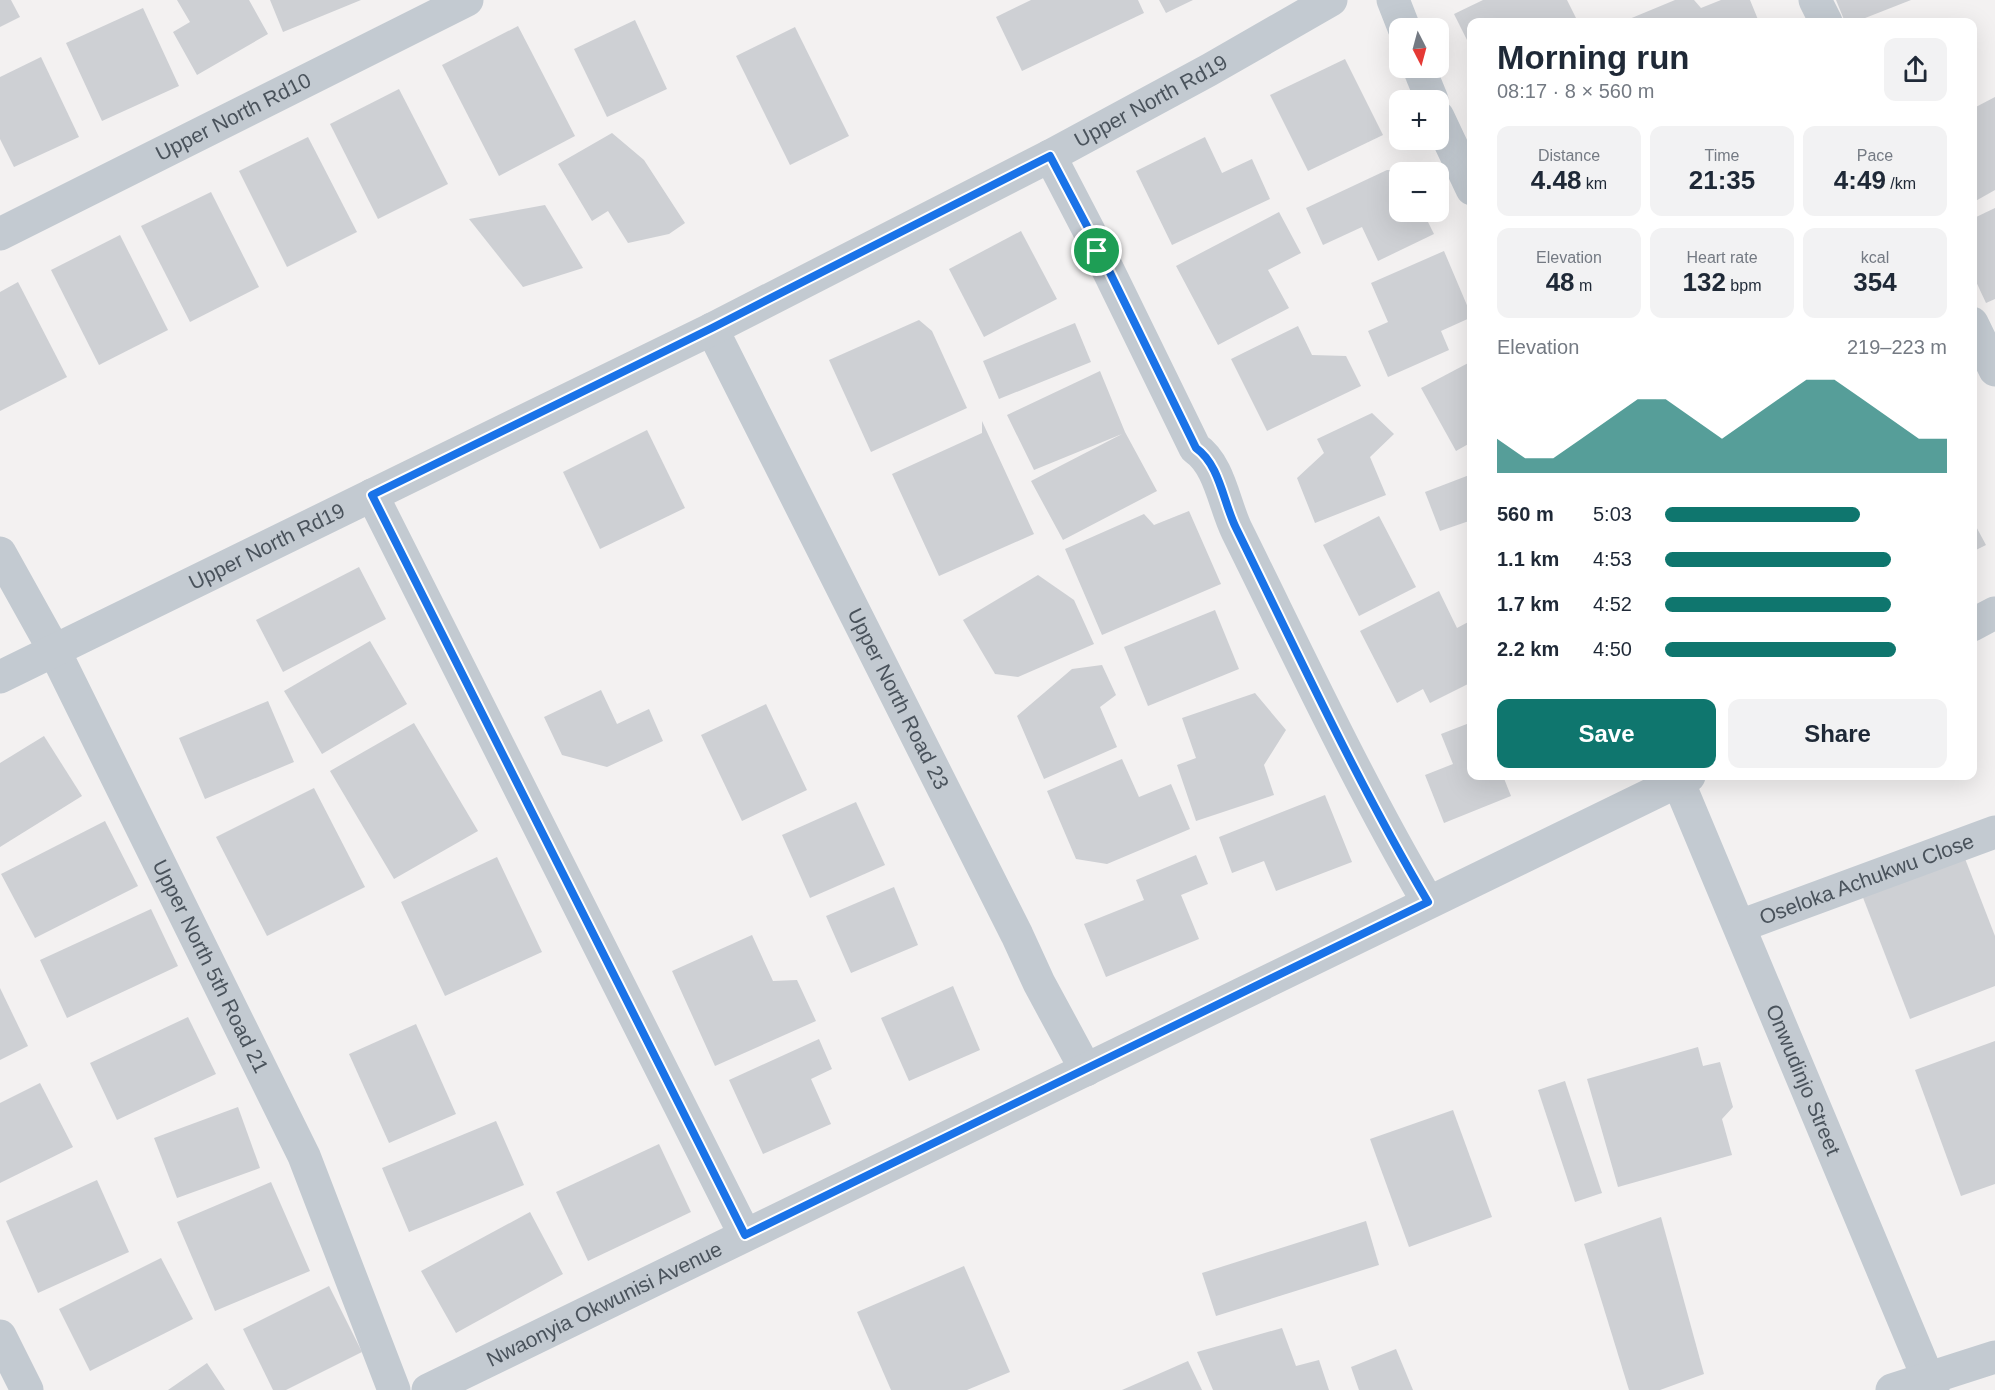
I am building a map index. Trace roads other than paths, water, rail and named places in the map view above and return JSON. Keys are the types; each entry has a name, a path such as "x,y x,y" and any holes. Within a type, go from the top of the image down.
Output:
{"street":[{"name":"Upper North Rd10","path":"0,234 467,0"},
{"name":"Upper North Rd19","path":"0,677 712,328 1050,156 1209,70 1294,8 1331,0"},
{"path":"1393,0 1400,18"},
{"path":"1815,0 1824,18"},
{"path":"1449,140 1467,178"},
{"path":"1050,156 1196,448 1208,457 1232,520 1389,835 1428,902"},
{"name":"Upper North Road 23","path":"712,328 1039,983 1086,1070"},
{"path":"1977,333 1995,370"},
{"path":"372,495 745,1235"},
{"name":"Upper North 5th Road 21","path":"0,553 54,650 304,1156 394,1390"},
{"path":"1977,622 1995,613"},
{"name":"Nwaonyia Okwunisi Avenue","path":"428,1390 1679,780"},
{"name":"Onwudinjo Street","path":"1684,780 1740,926 1931,1384"},
{"name":"Oseloka Achukwu Close","path":"1740,926 1995,832"},
{"path":"0,1336 27,1390"},
{"path":"1892,1390 1931,1384 1995,1357"}]}
